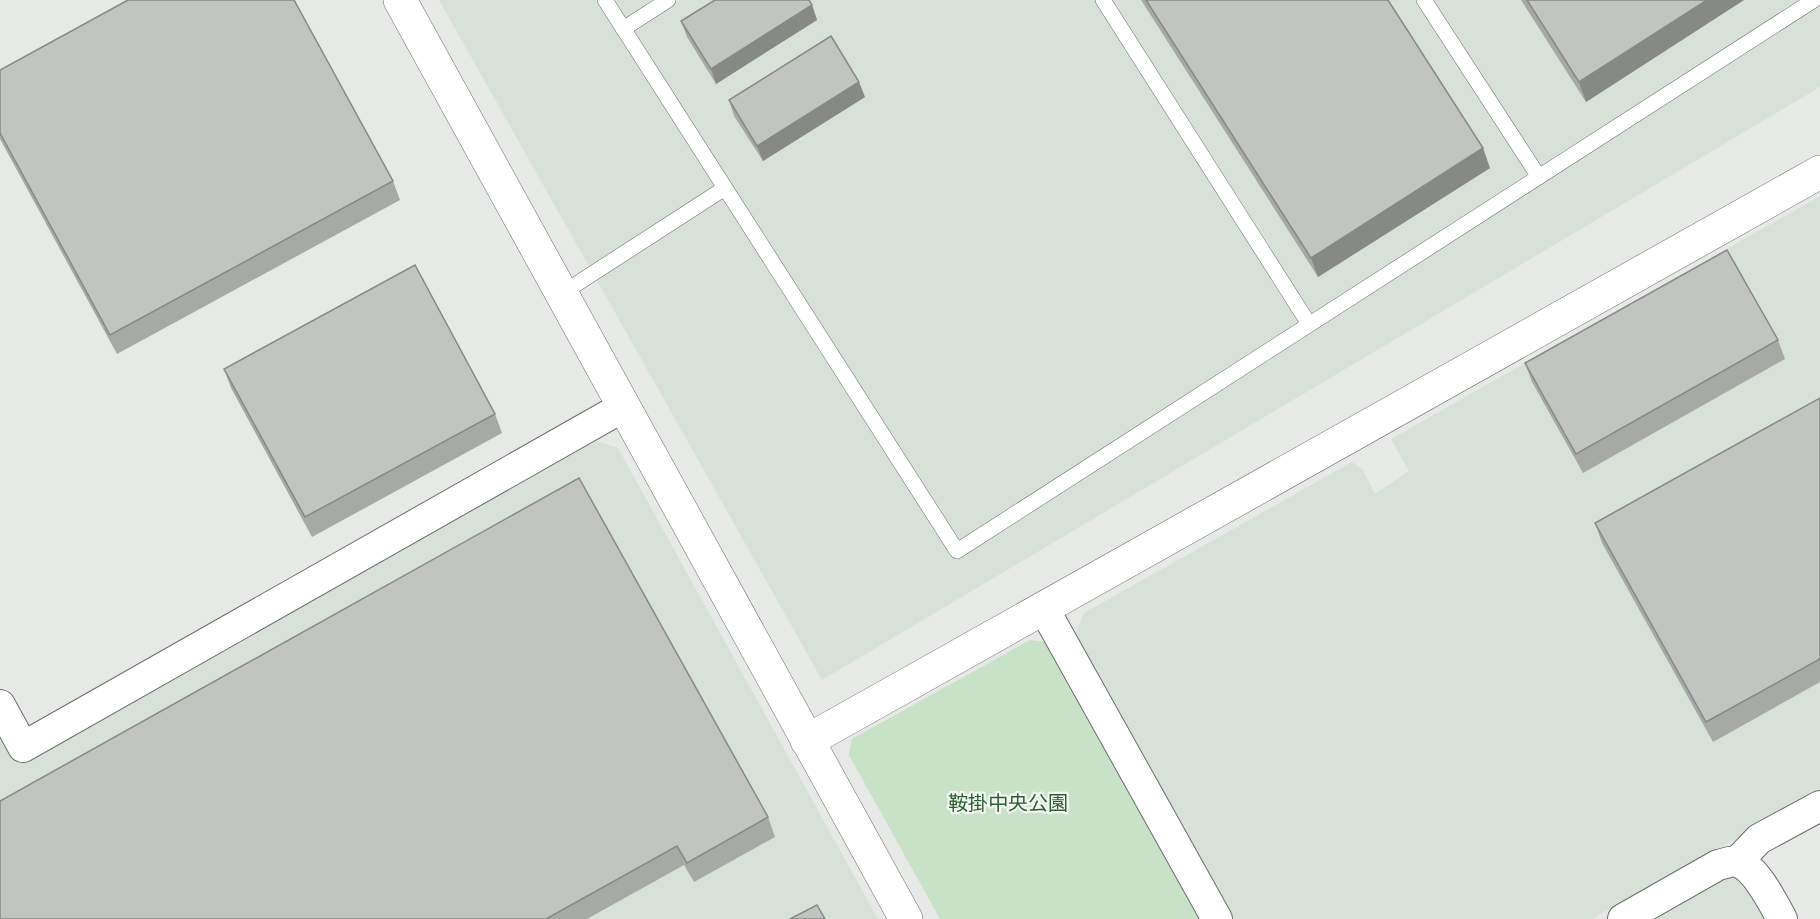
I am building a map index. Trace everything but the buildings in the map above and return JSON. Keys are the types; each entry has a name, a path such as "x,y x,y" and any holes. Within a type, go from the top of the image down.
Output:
{"street":[{"path":"400,0 906,919"},
{"path":"807,741 1820,172"},
{"path":"0,705 23,747 623,407"},
{"path":"1044,609 1217,919"},
{"path":"1737,862 1759,839 1820,806"},
{"path":"1623,919 1718,865 1728,862 1737,862 1751,872 1782,919"}],"lane":[{"path":"605,0 957,550 1814,0"},
{"path":"623,29 668,0"},
{"path":"1103,0 1309,324"},
{"path":"1425,0 1539,177"},
{"path":"561,294 725,188"}],"shaded area":[{"path":"439,0 1820,0 1820,87 822,680"},
{"path":"1820,196 1820,792 1592,919 1230,919 1075,635 1084,613 1352,462 1363,470 1375,494 1409,471 1391,439"},
{"path":"597,441 618,448 878,919 0,919 0,734 15,761"},
{"path":"1731,874 1755,884 1775,919 1652,919"}],"green space":[{"name":"鞍掛中央公園","path":"1030,640 1054,643 1205,919 940,919 849,755 852,739"}]}
